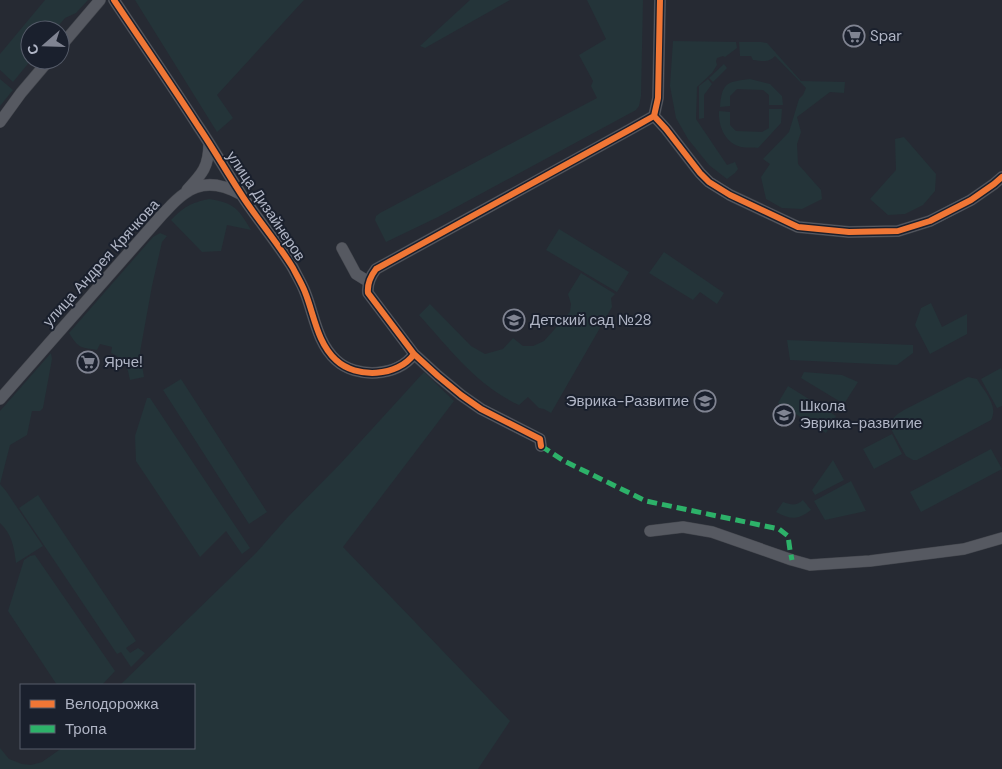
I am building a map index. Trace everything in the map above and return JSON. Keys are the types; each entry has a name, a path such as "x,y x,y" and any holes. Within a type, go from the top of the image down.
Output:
{"street":[{"path":"70,35 100,0"},
{"name":"улица Дизайнеров","path":"114,0 242,195 285,256 305,291 325,346 335,360 347,369 368,374 382,372 402,365 410,360 414,354"},
{"path":"541,446 540,439 481,409 461,395 414,354 368,293 369,282 376,269 654,116 658,98 660,0"},
{"path":"0,122 41,70"},
{"path":"654,116 709,182 730,195 798,227 849,232 898,231 930,221 971,200 1002,177"},
{"path":"184,194 206,166 209,156 208,142"},
{"name":"улица Андрея Крячкова","path":"0,399 161,216 184,194 196,188 216,184 242,195"},
{"path":"342,248 356,274 369,282"},
{"path":"650,531 683,527 712,532 810,565 870,561 964,549 1002,538"}],"shaded area":[{"path":"45,0 88,0 76,13 63,20 28,20"},
{"path":"135,0 304,0 217,95 233,118 217,132"},
{"path":"470,0 510,0 425,48 420,46"},
{"path":"587,0 643,0 641,96 636,110 438,217 386,242 375,220 376,216 380,213 597,98 591,86 593,81 579,55 606,39"},
{"path":"20,30 20,70 23,70 13,82 0,70 0,54"},
{"path":"673,41 736,42 737,48 725,57 717,58 717,65 712,73 697,87 696,119 727,165 735,162 738,169 727,179 709,165 688,139 676,118 670,86"},
{"path":"739,42 767,43 801,81 845,82 844,93 830,92 797,117 801,132 797,144 798,164 821,190 822,199 802,209 782,208 766,199 761,177 770,164 763,159 789,132 799,99 806,88 775,56 768,61 762,61 753,60 751,56 740,56"},
{"path":"724,64 727,68 713,82 709,78"},
{"path":"0,79 13,90 0,106"},
{"path":"708,79 712,84 704,95 704,118 699,119 699,86"},
{"path":"750,79 770,84 782,96 783,105 769,105 769,95 763,90 737,89 730,96 730,106 720,107 722,92 727,85 736,81"},
{"path":"769,109 782,109 781,123 758,148 735,145 727,138 721,128 719,111 730,112 730,125 736,131 762,132 769,128"},
{"path":"904,137 936,174 935,191 923,205 905,214 888,215 870,199 896,170 895,139"},
{"path":"209,199 230,205 239,212 251,230 227,225 221,251 202,252 171,220 188,206"},
{"path":"559,229 629,272 617,292 546,250"},
{"path":"160,233 167,236 162,242 140,352 144,377 130,380 125,364 120,358 111,353 112,347 100,344 97,350 83,348 75,342 69,333 153,237"},
{"path":"664,252 724,293 717,304 700,292 693,300 649,273"},
{"path":"581,273 615,294 611,298 612,307 551,413 539,408 528,397 519,405 490,388 464,365 419,315 430,304 471,346 485,354 503,349 513,338 523,346 533,346 544,341 570,312 571,304 568,294"},
{"path":"931,303 942,327 967,314 967,334 930,354 915,325 921,308"},
{"path":"787,340 913,345 913,353 897,365 790,360"},
{"path":"51,353 52,359 43,408 40,411 32,411 27,435 10,445 0,484 0,411"},
{"path":"1001,368 1002,406 997,408 981,379"},
{"path":"424,372 454,401 343,547 510,721 478,769 0,769 0,748 9,759 31,765 42,762 61,749 195,749 195,684 121,684 256,553"},
{"path":"804,372 842,375 858,382 844,404 801,378"},
{"path":"968,377 977,379 990,399 993,409 991,420 917,460 906,456 891,429 891,422 894,417"},
{"path":"181,379 267,512 249,524 163,390"},
{"path":"788,386 836,416 826,433 778,403"},
{"path":"147,398 150,398 250,548 242,554 226,531 200,557 136,461 135,436"},
{"path":"892,434 902,454 874,469 863,449"},
{"path":"991,449 1002,469 921,512 910,492"},
{"path":"833,460 844,480 815,495 812,490"},
{"path":"851,481 866,511 825,520 814,501"},
{"path":"0,484 43,546 16,563 10,536 0,523"},
{"path":"38,495 136,641 126,648 130,653 138,648 145,653 131,667 121,652 117,654 19,508"},
{"path":"803,500 811,510 802,516 790,518 776,512 783,502 794,504"},
{"path":"35,555 115,671 103,684 56,684 8,611 24,560"}],"marked path":[{"path":"541,446 564,461 646,501 779,529 788,536 792,560"}],"cycle path":[{"path":"114,0 204,134 247,203 293,268 305,292 320,337 330,353 344,366 365,373 388,371 407,362 414,354"},
{"path":"541,446 540,439 481,409 461,395 414,354 368,293 369,284 376,269 654,116 658,98 660,0"},
{"path":"654,116 709,182 730,195 798,227 849,232 898,231 930,221 971,200 1002,177"}],"place":[{"name":"Spar","path":"854,36"},
{"name":"Детский сад №28","path":"514,320"},
{"name":"Ярче!","path":"88,362"},
{"name":"Эврика-Развитие","path":"705,401"},
{"name":"Школа Эврика-развитие","path":"784,415"}]}
